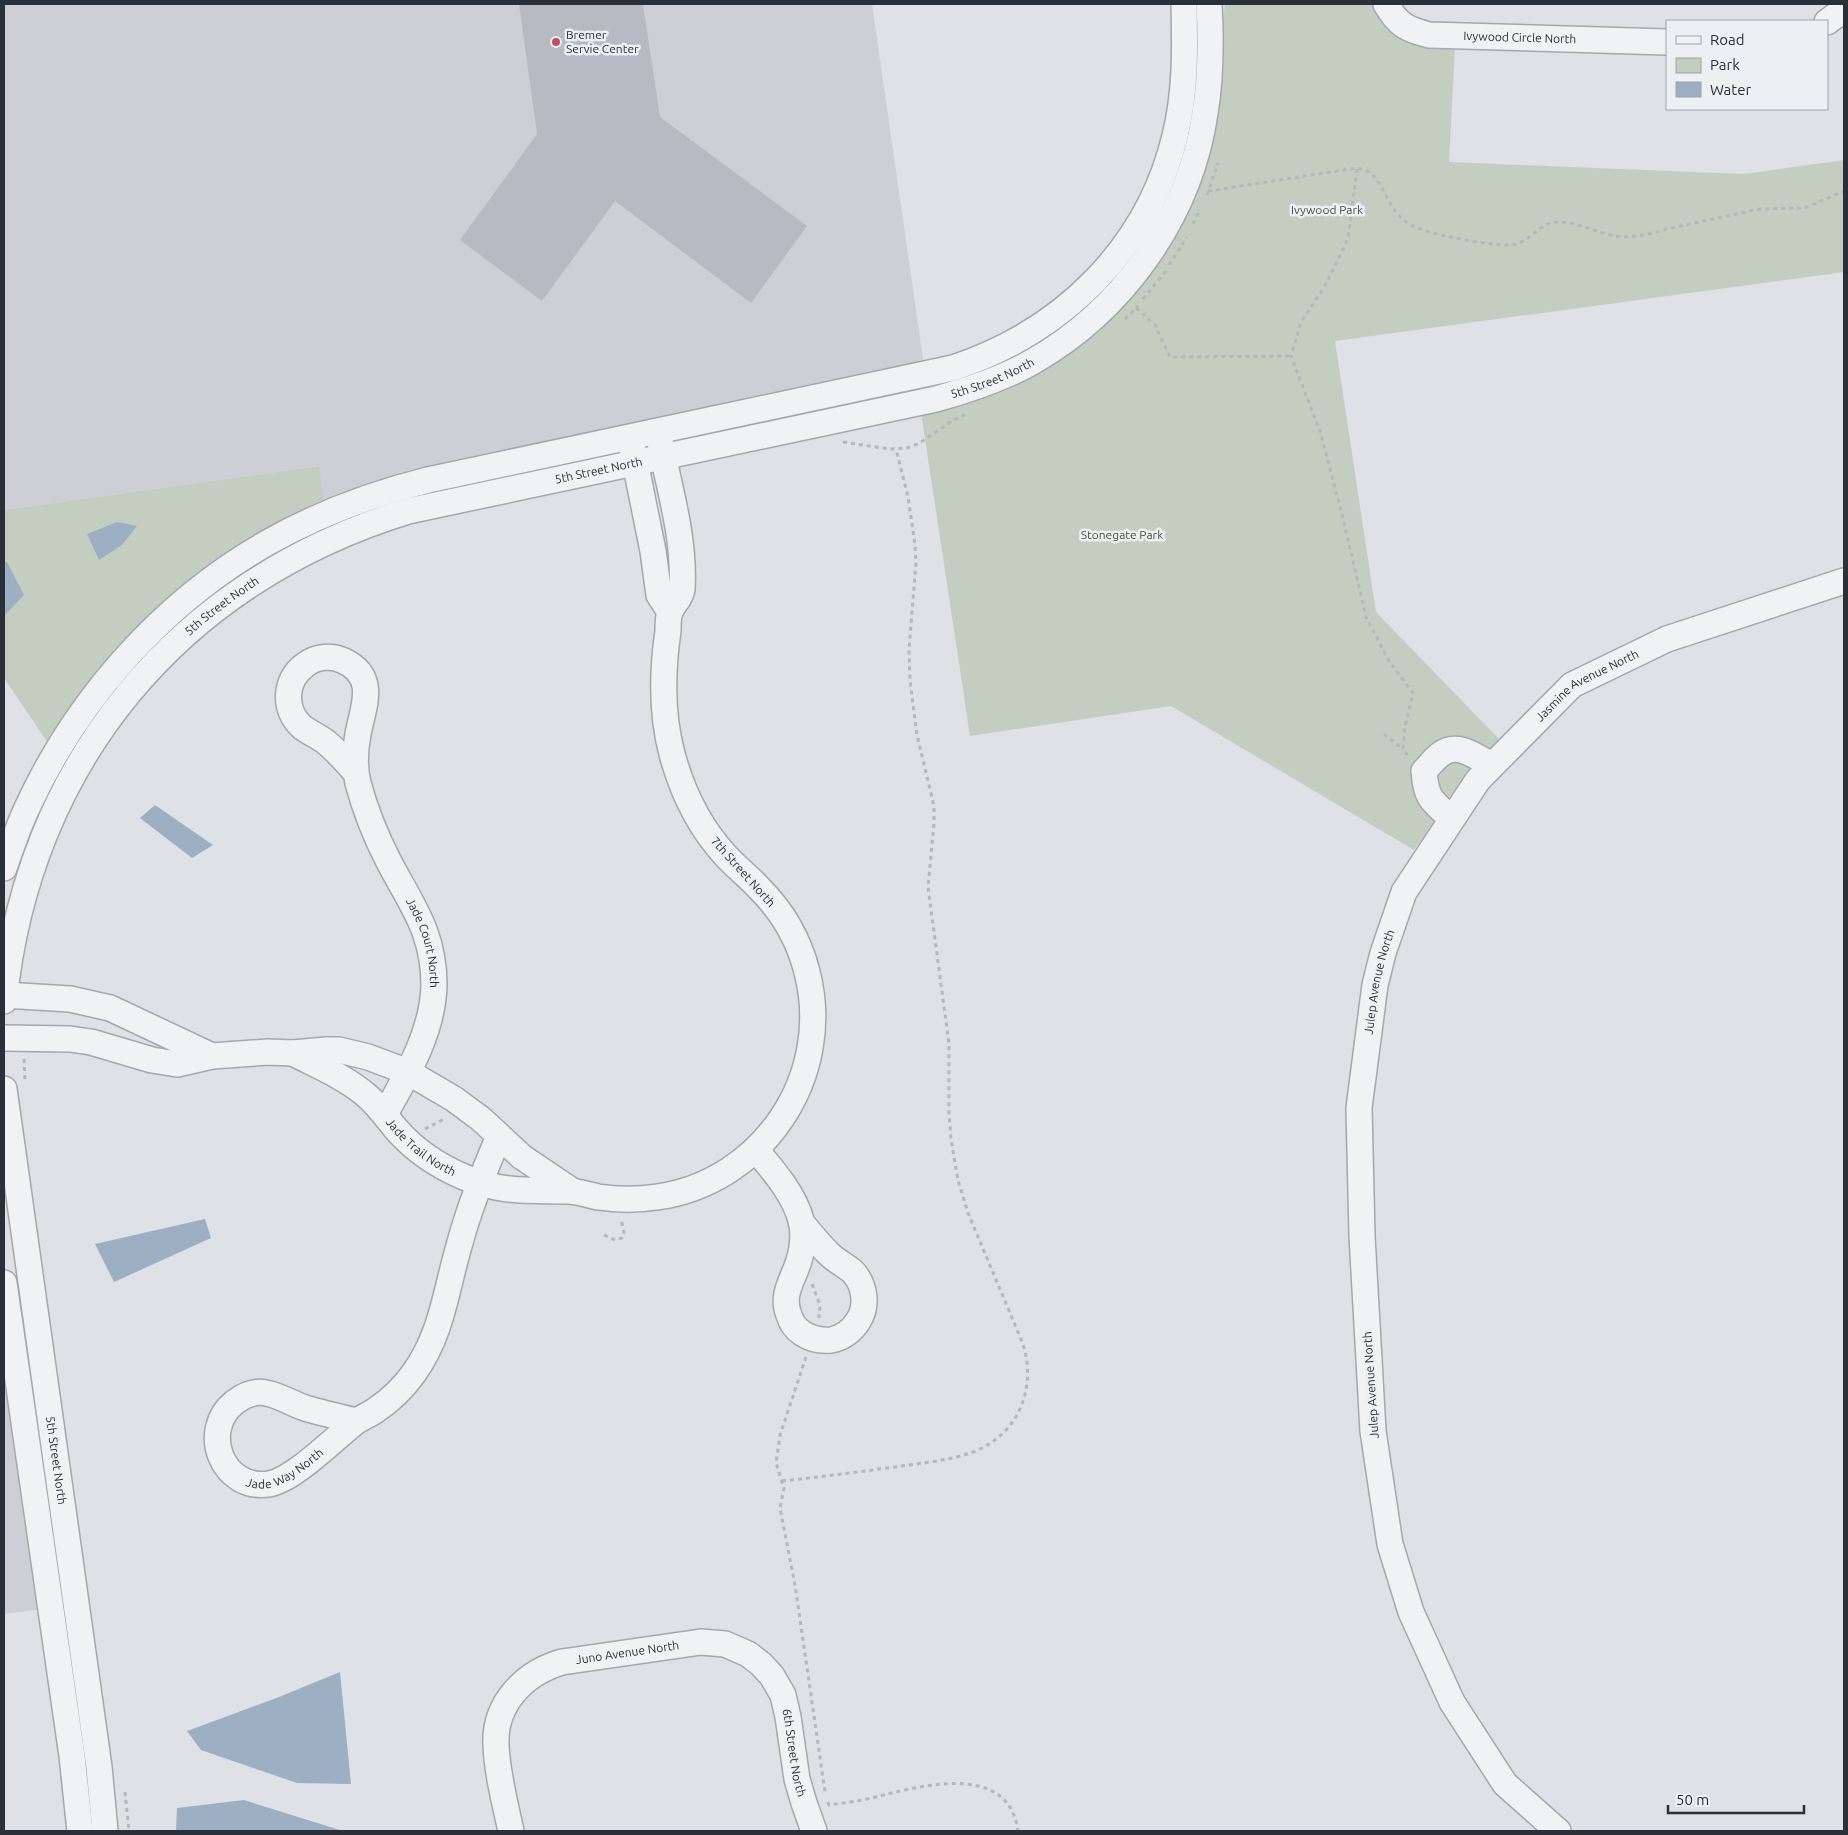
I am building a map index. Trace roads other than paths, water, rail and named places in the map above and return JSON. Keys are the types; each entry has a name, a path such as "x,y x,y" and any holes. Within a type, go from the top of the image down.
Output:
{"street":[{"name":"5th Street North","path":"4,868 26,808 43,776 88,705 109,677 156,627 200,589 231,566 290,531 326,514 372,496 428,480 953,368 997,352 1036,330 1071,304 1114,260 1130,237 1156,192 1176,136 1181,104 1184,74 1184,4"},
{"name":"5th Street North","path":"4,1001 9,954 16,919 28,879 42,839 78,765 115,710 161,657 210,613 269,572 296,556 369,523 430,505 936,399 963,391 1006,375 1031,363 1061,344 1090,321 1119,293 1141,266 1159,240 1188,180 1202,131 1209,81 1210,4"},
{"name":"Ivywood Circle North","path":"1386,4 1394,18 1409,30 1429,35 1666,42"},
{"path":"1828,21 1844,4"},
{"name":"7th Street North","path":"658,432 679,534 682,566 682,594 670,612 663,697 668,734 677,771 692,805 709,835 726,857 762,890 788,925 799,948 810,984 812,1033 803,1075 785,1114 773,1132 756,1150"},
{"path":"630,438 653,551 659,595 670,612"},
{"name":"Jasmine Avenue North","path":"1404,892 1451,818 1478,780 1572,685 1667,639 1844,581"},
{"path":"1451,818 1435,805 1425,788 1424,771 1442,753 1454,749 1466,750 1480,760 1492,765"},
{"name":"Jade Court North","path":"356,773 377,838 420,917 431,952 434,986 431,1009 424,1036 408,1072 385,1114"},
{"name":"Julep Avenue North","path":"1404,892 1383,953 1375,985 1359,1108 1362,1236 1374,1431 1387,1528 1390,1544 1411,1612 1452,1702 1505,1784 1558,1831"},
{"name":"Jade Trail North","path":"4,995 70,999 105,1006 131,1016 212,1056"},
{"name":"Jade Trail North","path":"4,1038 70,1039 90,1042 152,1060 178,1064 212,1056 326,1050 339,1050 383,1061 408,1072 454,1099 481,1119 528,1162 571,1190"},
{"name":"Jade Trail North","path":"293,1053 350,1083 367,1095 403,1136 421,1153 446,1169 480,1183 500,1188 518,1191 571,1190 601,1198 624,1200 654,1198 671,1195 710,1181 737,1165 756,1150"},
{"name":"5th Street North","path":"4,1089 99,1767 106,1831"},
{"name":"Jade Way North","path":"356,1421 305,1408 274,1394 258,1392 242,1397 225,1411 218,1427 217,1446 225,1465 238,1478 254,1484 270,1484 281,1481 356,1421 379,1408 397,1393 415,1372 430,1345 442,1317 460,1240 499,1136"},
{"path":"756,1150 790,1196 802,1222"},
{"name":"5th Street North","path":"4,1283 69,1739 80,1831"},
{"name":"Juno Avenue North","path":"511,1831 496,1754 498,1722 507,1702 521,1684 543,1668 568,1661 709,1642 734,1647 748,1654 772,1676"},
{"name":"6th Street North","path":"772,1676 780,1688 785,1702 799,1785 814,1831"}],"water":[{"path":"117,522 137,526 122,545 99,560 87,534"},
{"path":"4,562 7,562 24,595 5,615"},
{"path":"155,805 213,845 192,858 140,818"},
{"path":"205,1219 211,1238 114,1282 95,1244"},
{"path":"340,1672 351,1784 297,1783 201,1750 187,1731 274,1699"},
{"path":"244,1800 343,1831 176,1831 177,1808"}],"place":[{"name":"Bremer Servie Center","path":"556,42"}],"park label":[{"name":"Ivywood Park","path":"1327,210"},
{"name":"Stonegate Park","path":"1122,535"}]}
